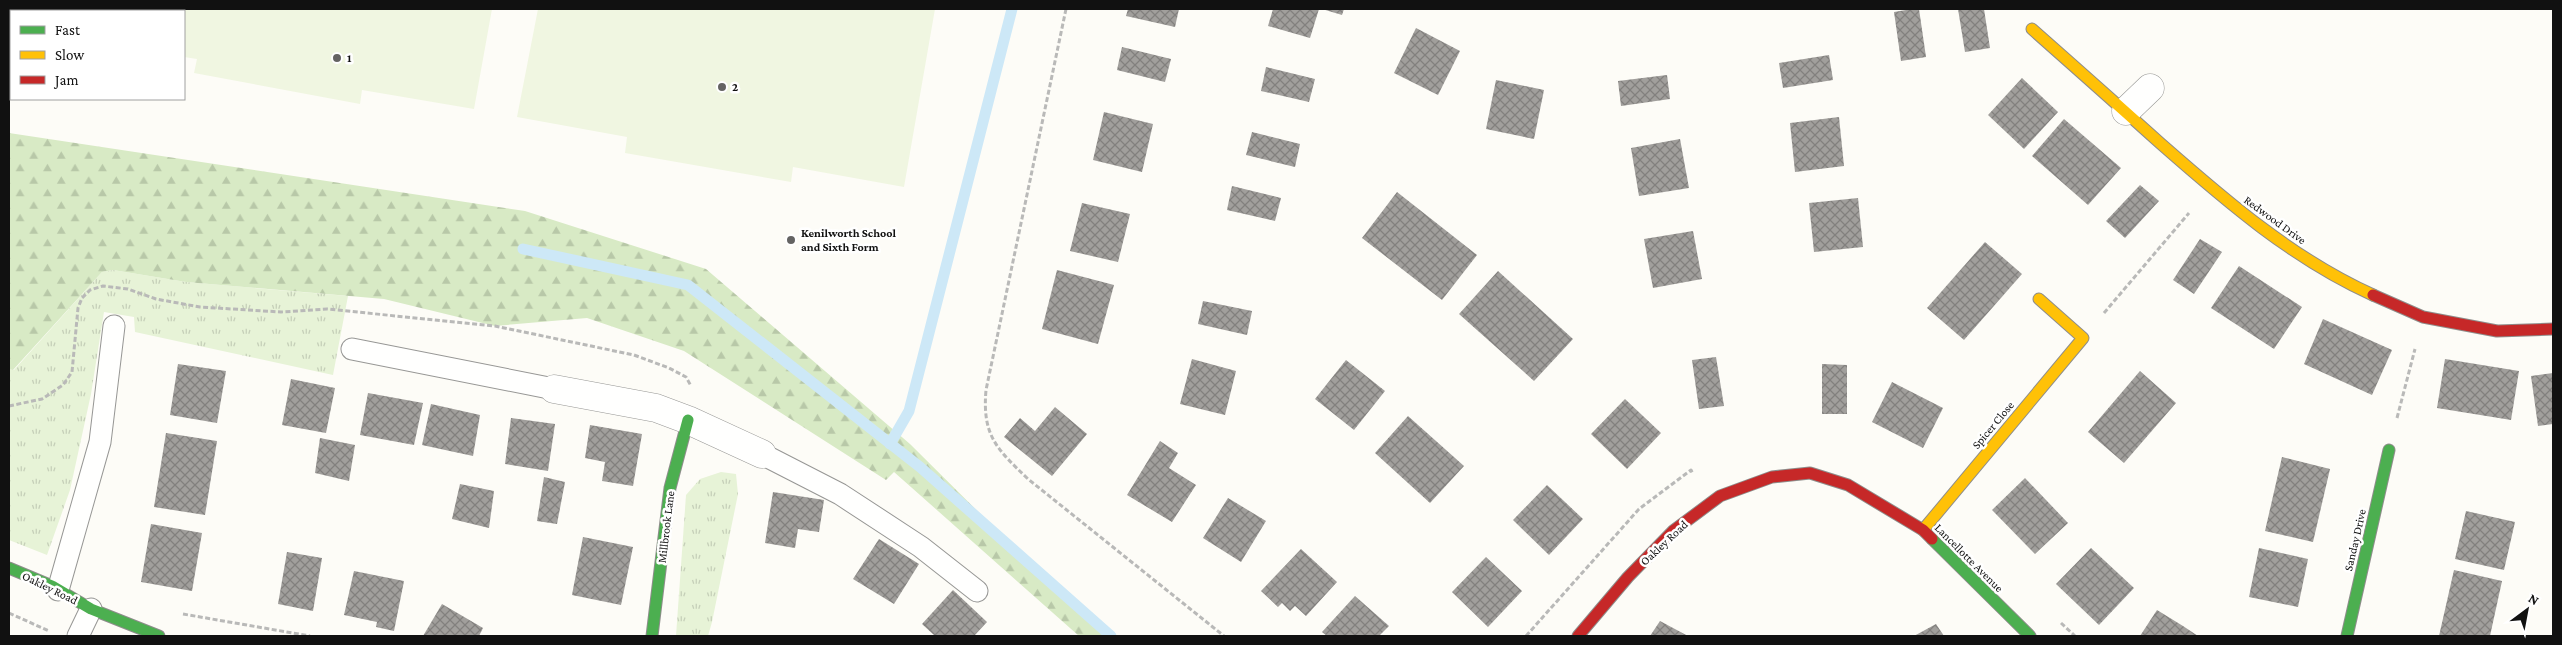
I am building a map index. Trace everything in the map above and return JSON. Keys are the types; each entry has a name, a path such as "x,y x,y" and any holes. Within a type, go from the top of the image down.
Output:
{"street":[{"name":"Redwood Drive","path":"2032,29 2225,200 2298,254 2338,279 2422,317 2497,331 2553,329"},
{"path":"2126,111 2150,88"},
{"path":"2039,299 2083,338"},
{"name":"Spicer Close","path":"1923,530 2083,338"},
{"path":"554,389 656,408 688,420 762,454"},
{"name":"Millbrook Lane","path":"652,636 670,488 688,420"},
{"name":"Sanday Drive","path":"2347,636 2389,450"},
{"name":"Lancellotte Avenue","path":"1772,477 1810,473 1848,485 1923,530 2030,636"},
{"name":"Oakley Road","path":"1578,636 1628,577 1673,531 1720,496 1772,477"},
{"name":"Oakley Road","path":"9,568 58,590 91,609 159,636"}],"lane":[{"path":"58,590 100,442 114,326"},
{"path":"352,349 554,389"},
{"path":"762,454 840,494 921,547 977,591"},
{"name":"Oakley Road","path":"78,636 91,609"}],"path":[{"path":"1066,9 986,390 984,410 989,435 1006,458 1028,479 1224,636"},
{"path":"2083,338 2189,213"},
{"path":"2389,450 2422,317"},
{"path":"9,613 52,633"}],"green space":[{"name":"1","path":"492,9 474,109 362,90 360,104 194,73 197,59 185,57 185,10 92,10"},
{"name":"2","path":"538,9 935,9 904,187 793,167 791,182 625,153 627,137 517,117"},
{"path":"9,133 525,211 706,269 910,444 1050,583 1111,636 1079,636 894,472 886,480 684,351 587,318 495,326 384,299 186,282 113,270 102,272 13,370 9,369"},
{"path":"113,270 186,282 348,296 333,375 135,332 134,317 104,312 91,394 70,490 47,555 9,540 9,369 14,370 102,272"},
{"path":"721,472 736,474 738,494 712,622 708,636 676,636 686,495 700,479"}],"building":[{"path":"1128,9 1179,9 1175,27 1126,16"},
{"path":"1273,9 1319,9 1310,38 1268,26"},
{"path":"1322,9 1344,9 1342,15"},
{"path":"1919,9 1926,57 1901,61 1894,12"},
{"path":"1958,9 1984,9 1990,48 1965,52"},
{"path":"1416,28 1460,51 1438,95 1394,73"},
{"path":"1122,47 1171,59 1165,82 1117,70"},
{"path":"1829,55 1833,80 1783,88 1779,63"},
{"path":"1266,67 1315,79 1309,102 1261,91"},
{"path":"1667,75 1670,99 1621,106 1618,81"},
{"path":"2022,78 2058,112 2024,149 1988,115"},
{"path":"1496,80 1544,90 1534,139 1486,129"},
{"path":"1104,112 1153,124 1142,172 1093,160"},
{"path":"1839,117 1844,166 1795,172 1790,123"},
{"path":"2064,119 2121,168 2088,205 2032,156"},
{"path":"1252,132 1300,144 1295,167 1246,155"},
{"path":"1680,139 1689,188 1639,196 1631,148"},
{"path":"2140,185 2159,201 2125,238 2106,221"},
{"path":"1232,186 1281,198 1275,221 1227,210"},
{"path":"1397,192 1477,255 1442,300 1362,238"},
{"path":"1858,198 1863,247 1814,252 1809,203"},
{"path":"1082,203 1130,214 1118,262 1070,251"},
{"path":"1693,231 1702,279 1653,288 1644,239"},
{"path":"2200,239 2222,252 2194,294 2173,280"},
{"path":"1985,242 2022,274 1964,340 1927,308"},
{"path":"2239,266 2302,307 2274,349 2211,308"},
{"path":"1057,270 1114,285 1098,344 1042,329"},
{"path":"1498,271 1573,339 1534,381 1459,314"},
{"path":"1203,301 1252,311 1247,335 1198,324"},
{"path":"2323,319 2392,350 2372,395 2304,364"},
{"path":"1716,357 1724,406 1699,409 1692,360"},
{"path":"1192,359 1236,371 1225,415 1180,404"},
{"path":"2445,359 2519,371 2511,420 2437,408"},
{"path":"1346,360 1385,391 1354,430 1315,399"},
{"path":"178,364 226,371 217,423 170,415"},
{"path":"1822,364 1847,365 1847,414 1822,414"},
{"path":"2140,371 2176,403 2124,463 2088,432"},
{"path":"2553,373 2553,424 2538,426 2531,376"},
{"path":"291,379 335,388 326,433 282,425"},
{"path":"1892,382 1943,408 1923,448 1872,422"},
{"path":"368,393 423,403 414,445 360,435"},
{"path":"1625,399 1661,433 1627,469 1591,434"},
{"path":"431,404 480,415 473,456 422,445"},
{"path":"1055,407 1087,434 1052,476 1004,437 1020,418 1035,431"},
{"path":"1408,416 1464,466 1430,503 1375,453"},
{"path":"511,418 555,424 548,471 505,464"},
{"path":"590,425 642,434 633,486 602,481 605,462 585,458"},
{"path":"166,433 217,441 205,515 154,507"},
{"path":"320,438 355,445 349,481 315,473"},
{"path":"1160,441 1178,453 1169,468 1196,485 1172,522 1127,495"},
{"path":"2282,457 2330,469 2313,542 2265,531"},
{"path":"544,477 565,482 557,524 537,521"},
{"path":"2025,478 2068,523 2035,554 1992,510"},
{"path":"460,484 494,491 489,528 452,519"},
{"path":"1547,485 1583,519 1549,555 1513,520"},
{"path":"773,492 824,500 819,532 798,529 795,548 765,543"},
{"path":"1228,498 1266,521 1241,562 1203,538"},
{"path":"2466,511 2515,522 2504,570 2455,559"},
{"path":"151,524 202,533 192,591 141,582"},
{"path":"583,537 633,547 621,605 572,595"},
{"path":"879,539 919,564 894,604 853,579"},
{"path":"2091,548 2134,588 2099,625 2056,584"},
{"path":"2259,548 2308,559 2298,607 2249,597"},
{"path":"1301,549 1337,582 1306,616 1295,606 1290,611 1282,603 1278,607 1261,591"},
{"path":"287,552 322,558 313,611 278,604"},
{"path":"1486,557 1522,591 1488,627 1452,592"},
{"path":"2454,570 2502,581 2490,636 2439,636"},
{"path":"354,571 404,581 394,631 376,627 377,622 344,615"},
{"path":"953,590 987,622 974,636 935,636 922,624"},
{"path":"1355,596 1389,626 1379,636 1327,636 1322,632"},
{"path":"442,604 483,628 479,636 423,636"},
{"path":"2157,610 2183,626 2198,636 2140,636"},
{"path":"1660,621 1688,636 1650,636"},
{"path":"1936,624 1944,636 1914,636"}],"waterway":[{"path":"890,444 909,411 1012,9"},
{"path":"523,249 688,285 920,467 1111,636"}],"traffic: fast":[{"path":"652,636 670,488 688,420"},
{"path":"2347,636 2389,450"},
{"path":"1932,539 2030,636"},
{"path":"9,568 52,586 91,609 159,636"}],"traffic: slow":[{"path":"2032,29 2235,207 2315,264 2373,295"},
{"path":"1923,530 2083,338 2039,299"}],"traffic: jam":[{"path":"2373,295 2423,317 2497,331 2553,329"},
{"path":"1578,636 1628,577 1673,531 1720,496 1772,477 1810,473 1848,485 1923,530 1932,539"}],"place":[{"name":"1","path":"337,58"},
{"name":"2","path":"722,87"},
{"name":"Kenilworth School and Sixth Form","path":"791,240"}]}
